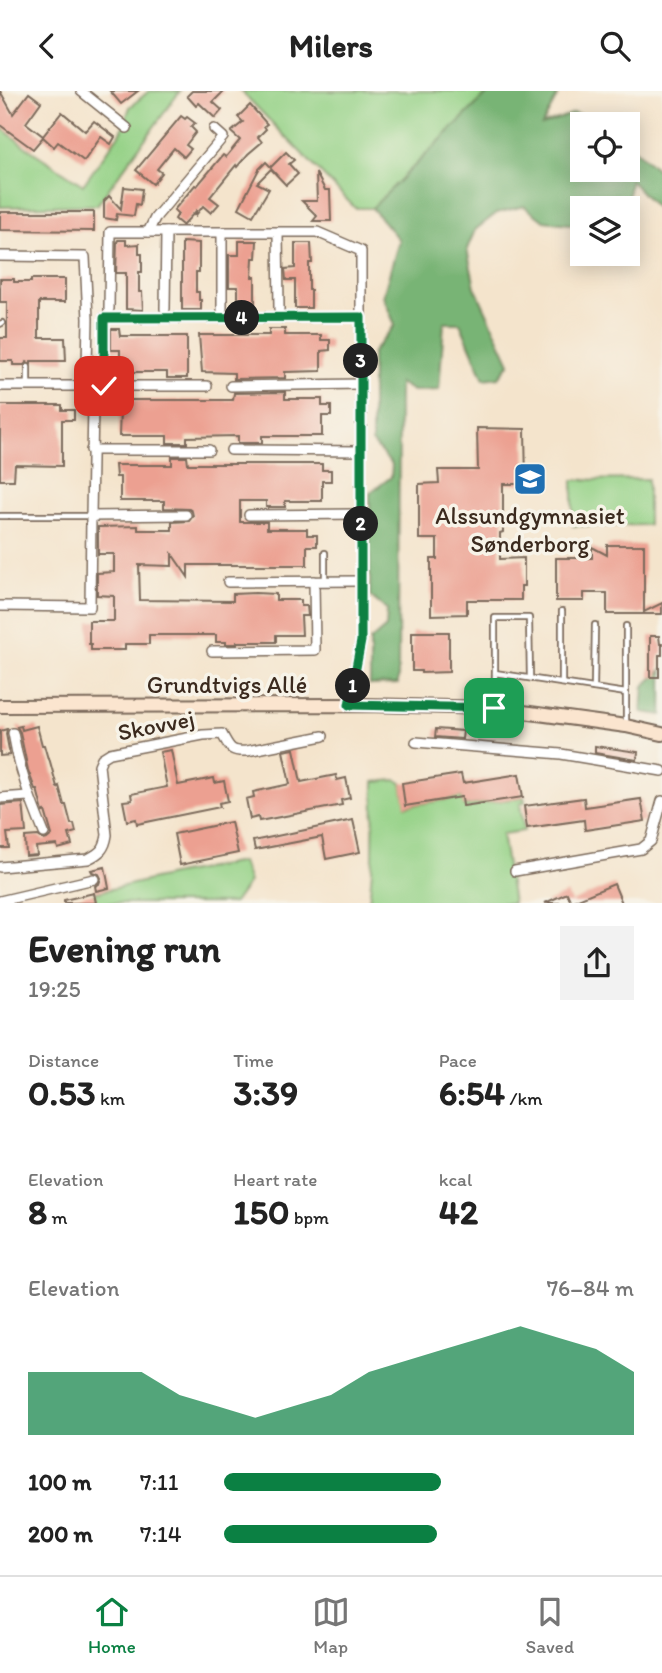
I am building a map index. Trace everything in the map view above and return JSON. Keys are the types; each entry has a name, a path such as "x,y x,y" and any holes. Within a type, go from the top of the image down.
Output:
{"street":[{"path":"81,91 127,128"},
{"path":"148,232 155,218 223,137 214,129"},
{"path":"109,309 107,232 317,232 361,251 361,641 349,705"},
{"path":"165,309 166,232"},
{"path":"222,233 222,309"},
{"path":"278,233 279,309"},
{"path":"0,256 85,257 88,319 87,367 82,386 0,386"},
{"path":"0,605 90,607 93,404 104,386 104,318 361,317"},
{"path":"231,386 361,384"},
{"path":"104,386 207,386"},
{"path":"91,450 209,450"},
{"path":"231,450 361,451"},
{"path":"249,515 361,514"},
{"path":"91,516 186,515"},
{"path":"228,582 361,580"},
{"path":"212,651 315,650 314,581"},
{"name":"Grundtvigs Allé","path":"0,706 349,705 494,708 626,726 662,734"},
{"path":"13,733 28,796 44,833"},
{"name":"Skovvej","path":"0,867 88,859 99,854 106,846 107,835 99,765 102,758 110,753 203,735 222,734 230,749 237,751 323,736"},
{"path":"416,742 561,754 662,771"},
{"path":"0,798 28,796"},
{"path":"515,871 641,849 651,841 662,801"},
{"path":"0,901 94,879"}],"lane":[{"path":"28,367 28,386"},
{"path":"0,516 91,516"},
{"path":"325,553 325,581"},
{"path":"562,611 562,683"},
{"path":"494,708 495,618 529,618 530,678"},
{"path":"594,625 594,688"},
{"path":"626,626 626,726"},
{"path":"495,673 626,692"}],"green space":[{"path":"149,91 180,91 97,205 0,207 0,127 83,185 122,130 130,107"},
{"path":"241,91 490,91 372,208 355,208"},
{"path":"490,91 560,91 542,125 570,114 570,182 630,182 628,196 570,196 570,224 544,221 524,206 497,213 475,230 467,249 475,287 510,363 499,377 484,379 460,323 444,323 439,390 413,391 399,383 398,684 370,685 370,641 386,627 387,610 370,596 370,493 391,477 392,465 372,442 372,353 395,325 383,296 399,240 372,208"},
{"path":"640,154 662,174 662,214 632,182 640,182"},
{"path":"648,479 648,525 573,526 573,480"},
{"path":"662,670 662,715 642,712 644,686"},
{"path":"397,780 402,783 406,806 462,797 464,806 524,797 525,802 520,804 524,831 502,834 513,903 369,903 373,858 374,782"},
{"path":"242,862 249,882 234,903 96,903 94,893"}],"building":[{"path":"0,91 13,114 29,93 41,102 26,123 43,136 62,112 85,131 94,121 115,137 111,144 101,137 84,161 58,142 54,147 43,137 33,149 0,125"},
{"path":"110,91 138,91 121,104"},
{"path":"192,91 224,91 213,102 222,110 215,118 199,103 196,106 187,96"},
{"path":"250,105 267,124 258,137 262,142 237,167 236,165 210,197 219,204 211,213 203,206 182,225 175,219 178,214 174,210 240,140 231,132 243,122 238,117"},
{"path":"181,116 195,123 191,127 196,132 186,145 191,149 184,157 174,148 157,169 162,173 153,184 136,170"},
{"path":"286,152 294,160 289,164 298,174 286,185 271,169 257,183 269,189 253,216 239,208 259,169 266,162 271,167"},
{"path":"316,173 325,190 330,190 331,221 313,221 317,216 302,201 317,201"},
{"path":"124,187 142,189 140,205 136,204 134,216 117,214 116,220 104,218 104,201 109,196 121,209"},
{"path":"0,212 94,212 94,231 0,230"},
{"path":"118,240 126,240 126,245 139,244 142,272 139,272 139,292 142,292 143,310 126,309 126,273 116,273"},
{"path":"239,241 257,241 252,277 255,277 255,310 238,307 238,287 229,287 229,255 239,255"},
{"path":"182,242 199,243 196,292 199,292 201,310 182,310"},
{"path":"295,243 311,243 311,308 295,308 295,280 286,280 285,269 295,268"},
{"path":"0,279 31,282 31,279 65,279 65,302 39,302 39,338 65,338 66,361 31,361 31,364 27,362 24,365 13,365 13,361 0,361 0,338 7,338 7,302 0,302"},
{"path":"111,329 119,329 120,336 187,336 187,378 167,378 167,372 120,372 120,350 111,350"},
{"path":"269,329 285,329 285,335 321,335 321,340 330,340 330,350 321,351 321,371 285,372 285,378 234,379 234,373 202,372 199,335 269,335"},
{"path":"285,392 285,399 322,399 322,406 331,406 331,416 322,416 322,436 262,436 262,443 238,443 238,436 187,437 187,443 167,443 167,436 119,436 120,411 115,411 116,400 233,400 234,393"},
{"path":"0,405 62,405 62,410 74,410 74,420 62,420 62,466 15,465 14,480 0,480"},
{"path":"477,428 525,429 526,484 503,484 503,532 500,533 500,559 524,558 521,600 467,600 467,614 431,615 431,559 437,559 437,539 419,539 419,484 439,483 438,470 478,470"},
{"path":"172,457 187,457 188,464 322,464 322,470 331,470 331,481 322,481 322,501 285,501 285,507 266,507 266,501 240,501 240,522 267,522 267,529 307,529 307,535 317,535 317,546 307,546 307,565 188,565 188,577 172,554 172,566 139,565 140,600 233,601 233,594 255,593 276,594 276,600 301,600 301,606 307,606 308,616 301,616 302,635 276,635 276,642 226,644 216,642 216,635 149,635 149,644 125,644 125,650 91,650 89,621 114,621 114,596 97,595 97,573 114,572 114,554 98,554 98,527 138,526 138,530 172,530 172,522 189,521 193,516 189,509 164,508 164,501 120,501 120,477 116,477 115,465 172,465"},
{"path":"607,545 644,545 644,612 662,603 662,614 607,614 607,593 584,593 584,601 556,601 556,558 592,558 592,547 607,555"},
{"path":"412,632 449,632 449,672 412,671"},
{"path":"650,636 659,636 662,644 659,677 650,677"},
{"path":"21,726 22,730 37,726 57,787 59,786 76,832 69,834 72,845 58,849 57,845 36,847 37,855 26,856 25,837 38,836 44,840 52,835 28,770 17,727"},
{"path":"7,729 10,755 0,756 0,731"},
{"path":"436,729 463,731 462,739 435,737"},
{"path":"595,746 638,752 637,760 595,753"},
{"path":"294,749 301,782 336,775 337,780 346,778 350,798 341,800 342,805 259,821 258,817 250,819 246,799 254,797 253,792 290,784 283,751"},
{"path":"171,750 178,785 214,778 215,783 224,781 228,801 219,803 220,807 137,824 136,819 127,821 123,801 132,800 131,794 167,787 160,752"},
{"path":"461,774 463,783 519,774 523,797 463,806 462,797 405,806 402,783"},
{"path":"584,798 585,807 641,799 645,821 585,830 584,820 527,828 524,806"},
{"path":"23,803 26,832 7,833 9,848 0,848 0,805"},
{"path":"353,820 360,852 326,859 322,837 255,850 253,841"},
{"path":"231,822 238,853 180,865 174,834"},
{"path":"105,867 109,888 96,891 95,886 101,878 91,870"},
{"path":"614,884 622,903 545,903 567,893 571,902"},
{"path":"94,893 96,903 64,903 64,900"}],"place":[{"name":"Alssundgymnasiet Sønderborg","path":"530,479"}],"route":[{"path":"104,386 104,318 361,317 361,641 349,705 494,708"}]}
